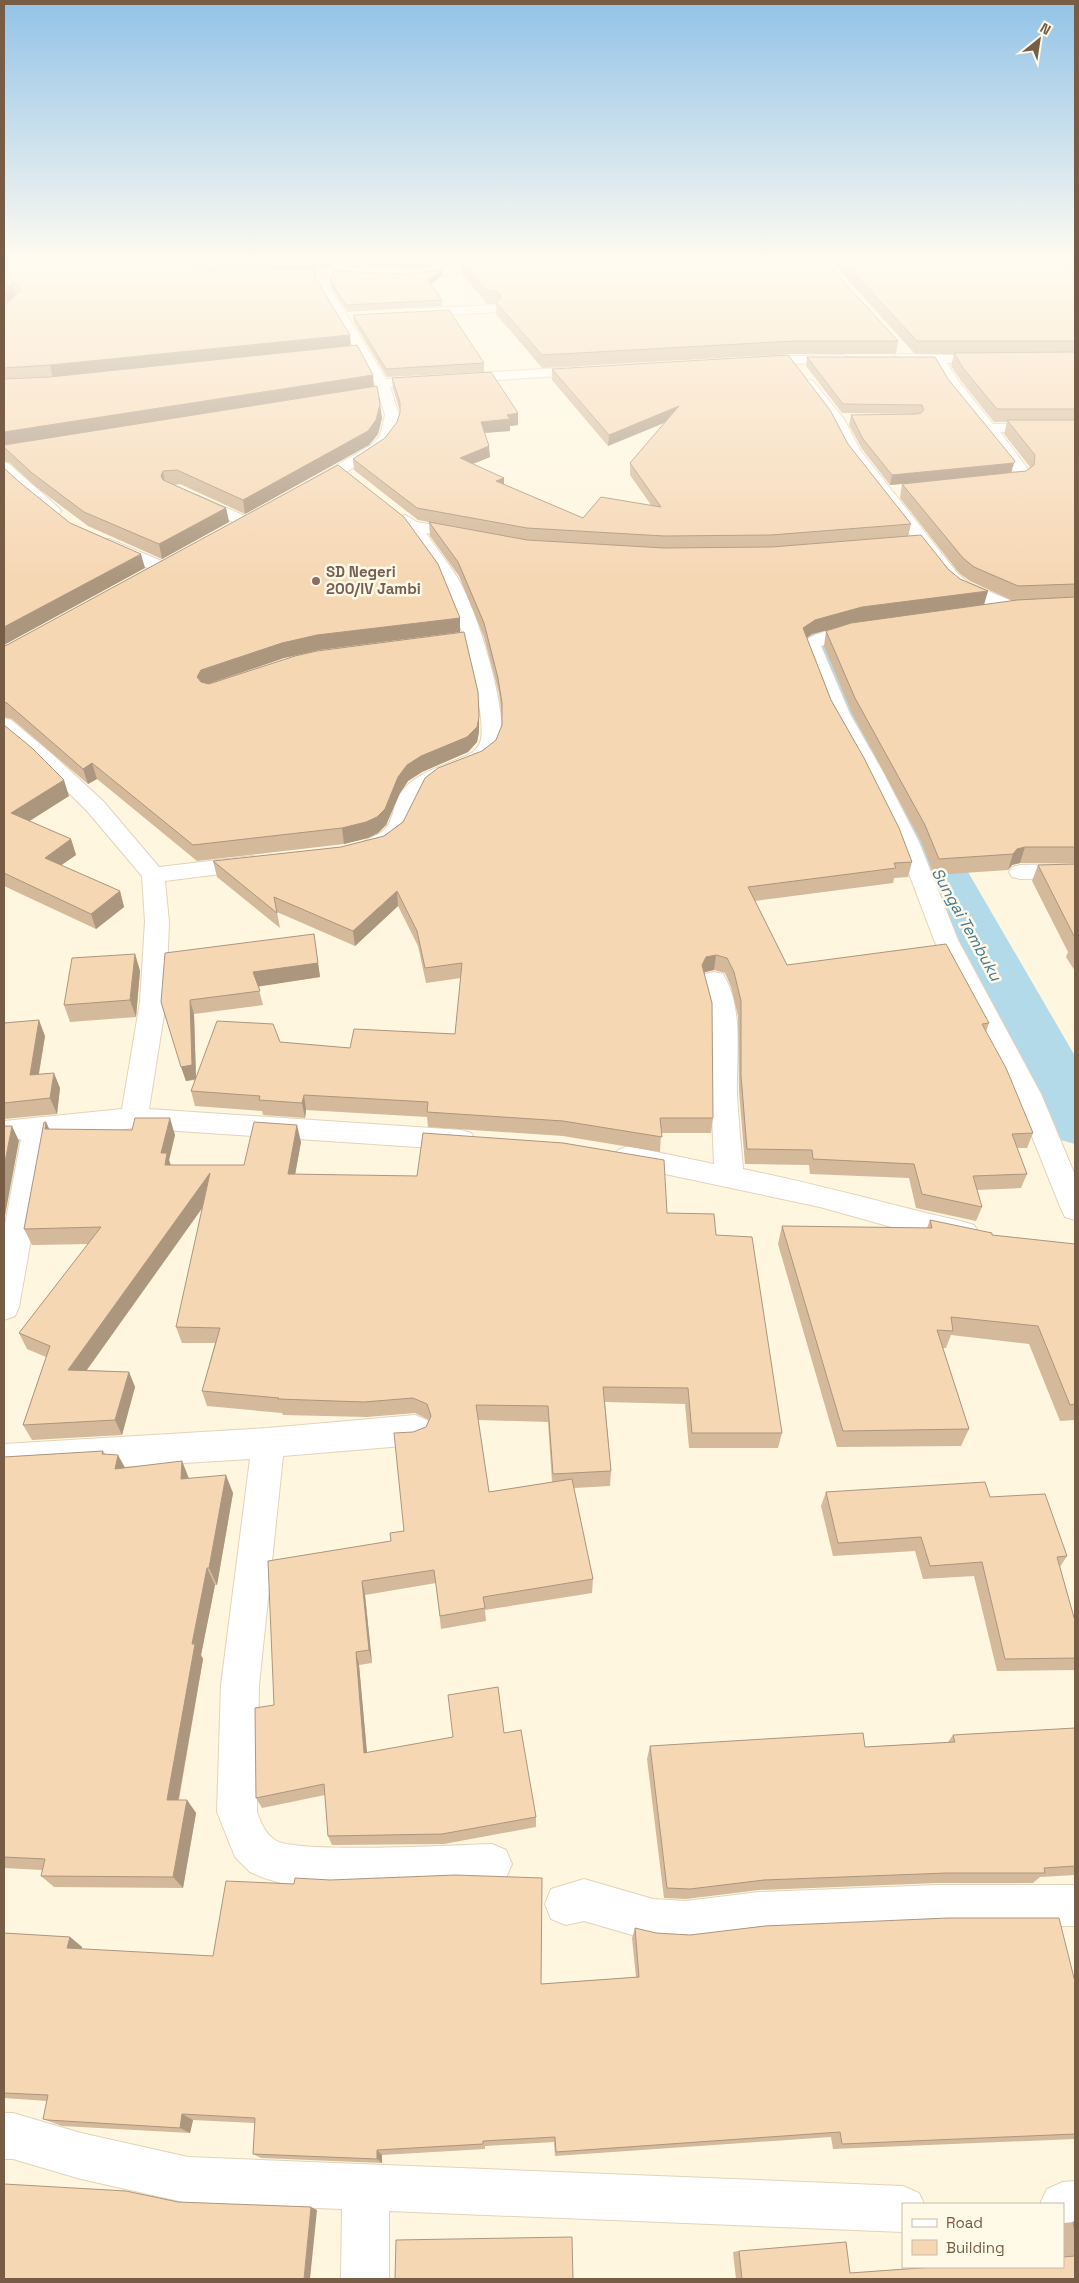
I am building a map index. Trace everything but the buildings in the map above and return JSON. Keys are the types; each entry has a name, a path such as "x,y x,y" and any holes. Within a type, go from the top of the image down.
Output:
{"street":[{"path":"298,494 348,476 387,436 392,415 368,365"},
{"path":"795,365 809,386 844,419 853,451 883,492 952,578 963,587 1022,608 984,612"},
{"path":"942,365 954,384 1023,473 1016,480 976,484"},
{"path":"380,389 600,370"},
{"path":"989,428 1075,428"},
{"path":"4,467 66,522"},
{"path":"883,492 902,490"},
{"path":"180,492 246,522"},
{"path":"352,851 377,844 394,833 402,820 408,799 421,784 478,758 487,750 492,737 488,699 474,638 449,578 412,526 391,508"},
{"path":"230,531 264,513"},
{"path":"412,526 481,539"},
{"path":"90,536 163,568"},
{"path":"903,543 923,542"},
{"path":"146,577 179,559"},
{"path":"875,627 825,638 810,644 829,691 908,842 946,940 1028,1094 1075,1210"},
{"path":"440,642 474,638"},
{"path":"4,724 46,758 95,806 153,874 157,922 153,1002 134,1118"},
{"path":"153,874 267,861"},
{"path":"1020,872 1075,871"},
{"path":"714,980 725,1018 724,1093 729,1176"},
{"path":"4,1132 37,1130 134,1118 485,1142"},
{"path":"4,1307 37,1130"},
{"path":"601,1153 729,1176 820,1196 938,1228 991,1238"},
{"path":"4,1459 268,1443 415,1430"},
{"path":"268,1443 240,1685 237,1812 250,1843 264,1858 284,1864 318,1868 492,1864"},
{"path":"566,1904 584,1900 653,1920 686,1922 759,1913 927,1906 1075,1906"},
{"path":"4,2136 13,2136 81,2156 188,2180 902,2209"},
{"path":"365,2279 366,2187"}],"waterway":[{"name":"Sungai Tembuku","path":"773,542 808,626 918,836 1075,1118"}],"place":[{"name":"SD Negeri 200/IV Jambi","path":"316,581"}]}
